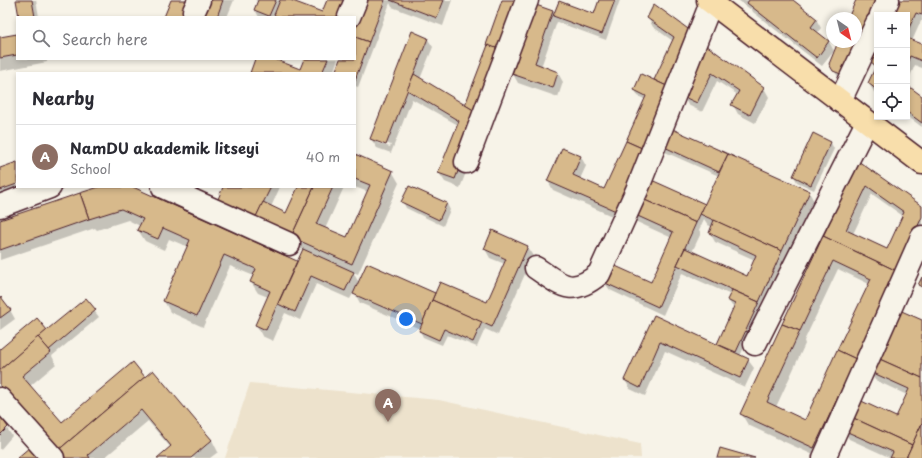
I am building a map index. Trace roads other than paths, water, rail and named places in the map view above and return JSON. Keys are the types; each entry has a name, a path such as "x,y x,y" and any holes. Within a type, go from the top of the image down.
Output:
{"main road":[{"path":"709,1 922,163"}],"street":[{"path":"349,16 356,0"},
{"path":"466,162 527,0"},
{"path":"882,12 888,0"},
{"path":"536,268 562,286 576,287 588,283 599,274 637,190 709,1"},
{"path":"840,101 874,29"},
{"path":"755,344 867,122"},
{"path":"0,206 47,188"},
{"path":"165,188 289,244"},
{"path":"824,458 922,237"},
{"path":"0,400 53,458"}],"place":[{"name":"NamDU akademik litseyi","path":"388,422"}]}
